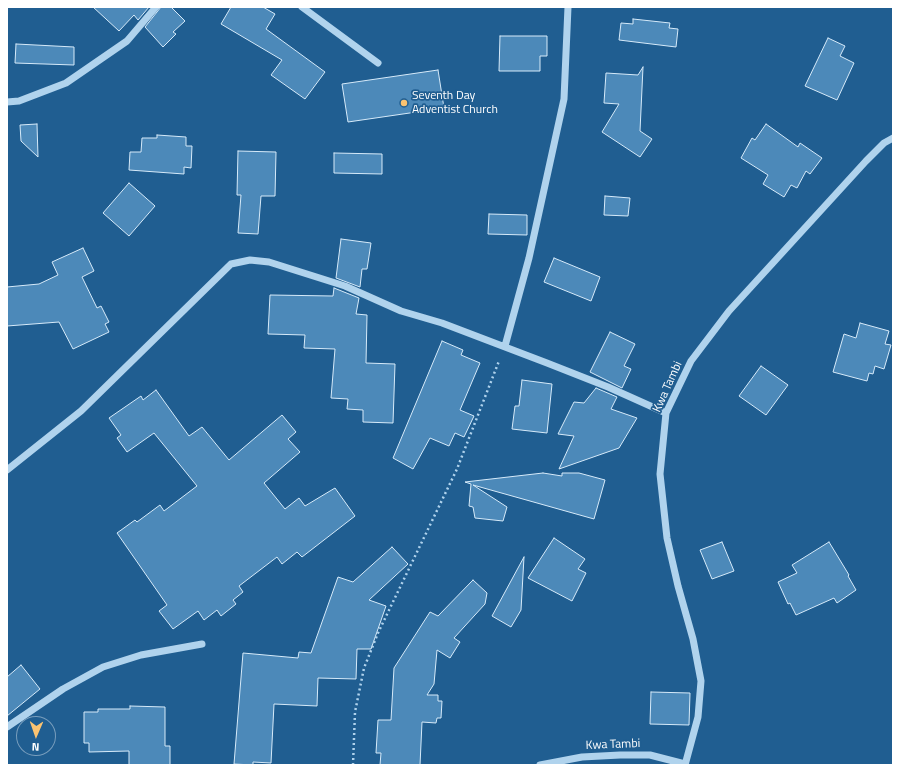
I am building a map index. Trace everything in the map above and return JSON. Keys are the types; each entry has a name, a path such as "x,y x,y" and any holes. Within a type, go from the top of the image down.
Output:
{"street":[{"path":"7,102 18,101 66,83 127,41 156,7"},
{"path":"302,7 378,63"},
{"path":"505,346 529,258 564,99 568,7"},
{"name":"Kwa Tambi","path":"540,765 582,757 650,755 685,765 698,717 701,681 693,639 678,586 667,538 660,474 666,413 691,361 728,311 866,161 884,143 893,138"},
{"path":"7,470 81,411 231,264 250,260 269,262 345,286 401,311 505,346 608,387 666,413"},
{"path":"7,727 63,689 103,667 141,655 202,644"}],"path":[{"path":"353,765 355,712 364,668 378,633 457,469 505,346"}],"building":[{"path":"93,7 149,7 138,20 134,15 119,31"},
{"path":"161,7 171,7 185,21 173,32 176,34 163,47 145,27"},
{"path":"231,7 263,7 275,14 266,29 325,72 305,99 271,75 282,60 221,24"},
{"path":"633,19 670,23 669,28 678,29 676,47 619,40 621,23 633,24"},
{"path":"500,36 547,36 547,56 540,56 540,71 499,71"},
{"path":"828,38 845,46 840,56 854,63 837,100 805,86"},
{"path":"16,44 74,47 74,65 15,63"},
{"path":"643,67 640,131 652,139 640,157 602,132 619,104 604,103 606,73 638,75"},
{"path":"438,70 444,108 348,122 342,84"},
{"path":"37,124 38,157 21,141 20,125"},
{"path":"766,124 798,147 800,143 822,158 810,174 806,171 797,188 791,185 784,197 763,184 768,175 741,158 752,138 755,140"},
{"path":"157,135 186,137 186,146 192,146 191,168 184,167 184,174 129,170 130,152 141,152 142,138 157,138"},
{"path":"238,151 276,152 275,196 261,196 258,234 238,233 241,195 237,195"},
{"path":"334,153 382,154 382,174 334,173"},
{"path":"129,183 155,206 129,236 103,213"},
{"path":"605,196 630,198 628,216 604,215"},
{"path":"489,214 527,215 527,235 488,234"},
{"path":"341,239 371,243 367,269 362,269 360,287 336,278"},
{"path":"83,248 94,271 82,277 97,308 101,306 109,322 105,324 109,332 73,349 59,322 7,326 7,287 39,284 58,275 52,262"},
{"path":"554,258 600,277 591,301 544,282"},
{"path":"334,288 359,298 356,314 367,315 366,363 395,364 393,423 363,422 363,410 347,409 348,399 331,398 335,349 304,348 305,335 268,334 270,295 333,296"},
{"path":"860,323 889,331 885,344 891,345 884,369 875,366 873,374 869,373 867,381 833,372 844,334 856,338"},
{"path":"610,332 635,344 624,366 631,369 622,388 590,372"},
{"path":"442,341 463,350 461,355 480,363 460,410 474,416 464,437 455,433 449,446 430,438 413,469 393,458"},
{"path":"761,366 788,385 766,415 739,396"},
{"path":"522,380 552,384 547,433 512,429 515,406 519,406"},
{"path":"596,388 617,397 611,409 637,418 619,448 559,469 574,436 558,434 574,402 584,403"},
{"path":"156,390 189,436 202,427 229,460 282,415 296,432 288,439 300,452 264,483 285,509 299,498 305,506 335,488 355,516 302,557 297,552 282,564 277,557 239,586 243,592 233,600 236,604 221,616 217,610 204,620 198,611 173,629 159,611 167,605 117,533 135,520 137,522 160,505 164,511 197,486 154,433 127,452 117,438 121,435 109,418 141,396 143,400"},
{"path":"543,473 562,476 562,473 579,473 605,480 594,519 473,485 507,507 503,521 475,518 473,507 469,506 471,484 465,482"},
{"path":"554,538 585,559 578,569 586,573 572,601 528,578"},
{"path":"722,542 734,571 712,579 700,550"},
{"path":"829,542 849,575 848,576 856,590 837,603 834,598 796,615 790,603 788,604 778,582 797,573 792,565"},
{"path":"392,547 408,564 369,600 386,606 371,649 357,649 356,679 318,678 317,706 274,704 271,763 253,762 253,765 234,764 243,653 298,658 299,652 311,653 338,577 353,582"},
{"path":"524,557 521,610 511,627 492,616"},
{"path":"473,580 487,593 485,604 454,638 460,642 450,658 437,650 434,684 427,695 438,695 438,701 442,701 441,718 437,718 436,723 422,722 420,765 380,765 381,753 376,753 378,720 391,720 394,668 430,612 438,616"},
{"path":"21,665 40,689 7,716 7,677"},
{"path":"651,692 690,693 689,725 650,724"},
{"path":"130,706 165,707 165,746 170,746 170,765 129,765 129,751 89,752 89,743 84,743 84,712 98,712 98,709 130,709"}],"place":[{"name":"Seventh Day Adventist Church","path":"404,103"}]}
